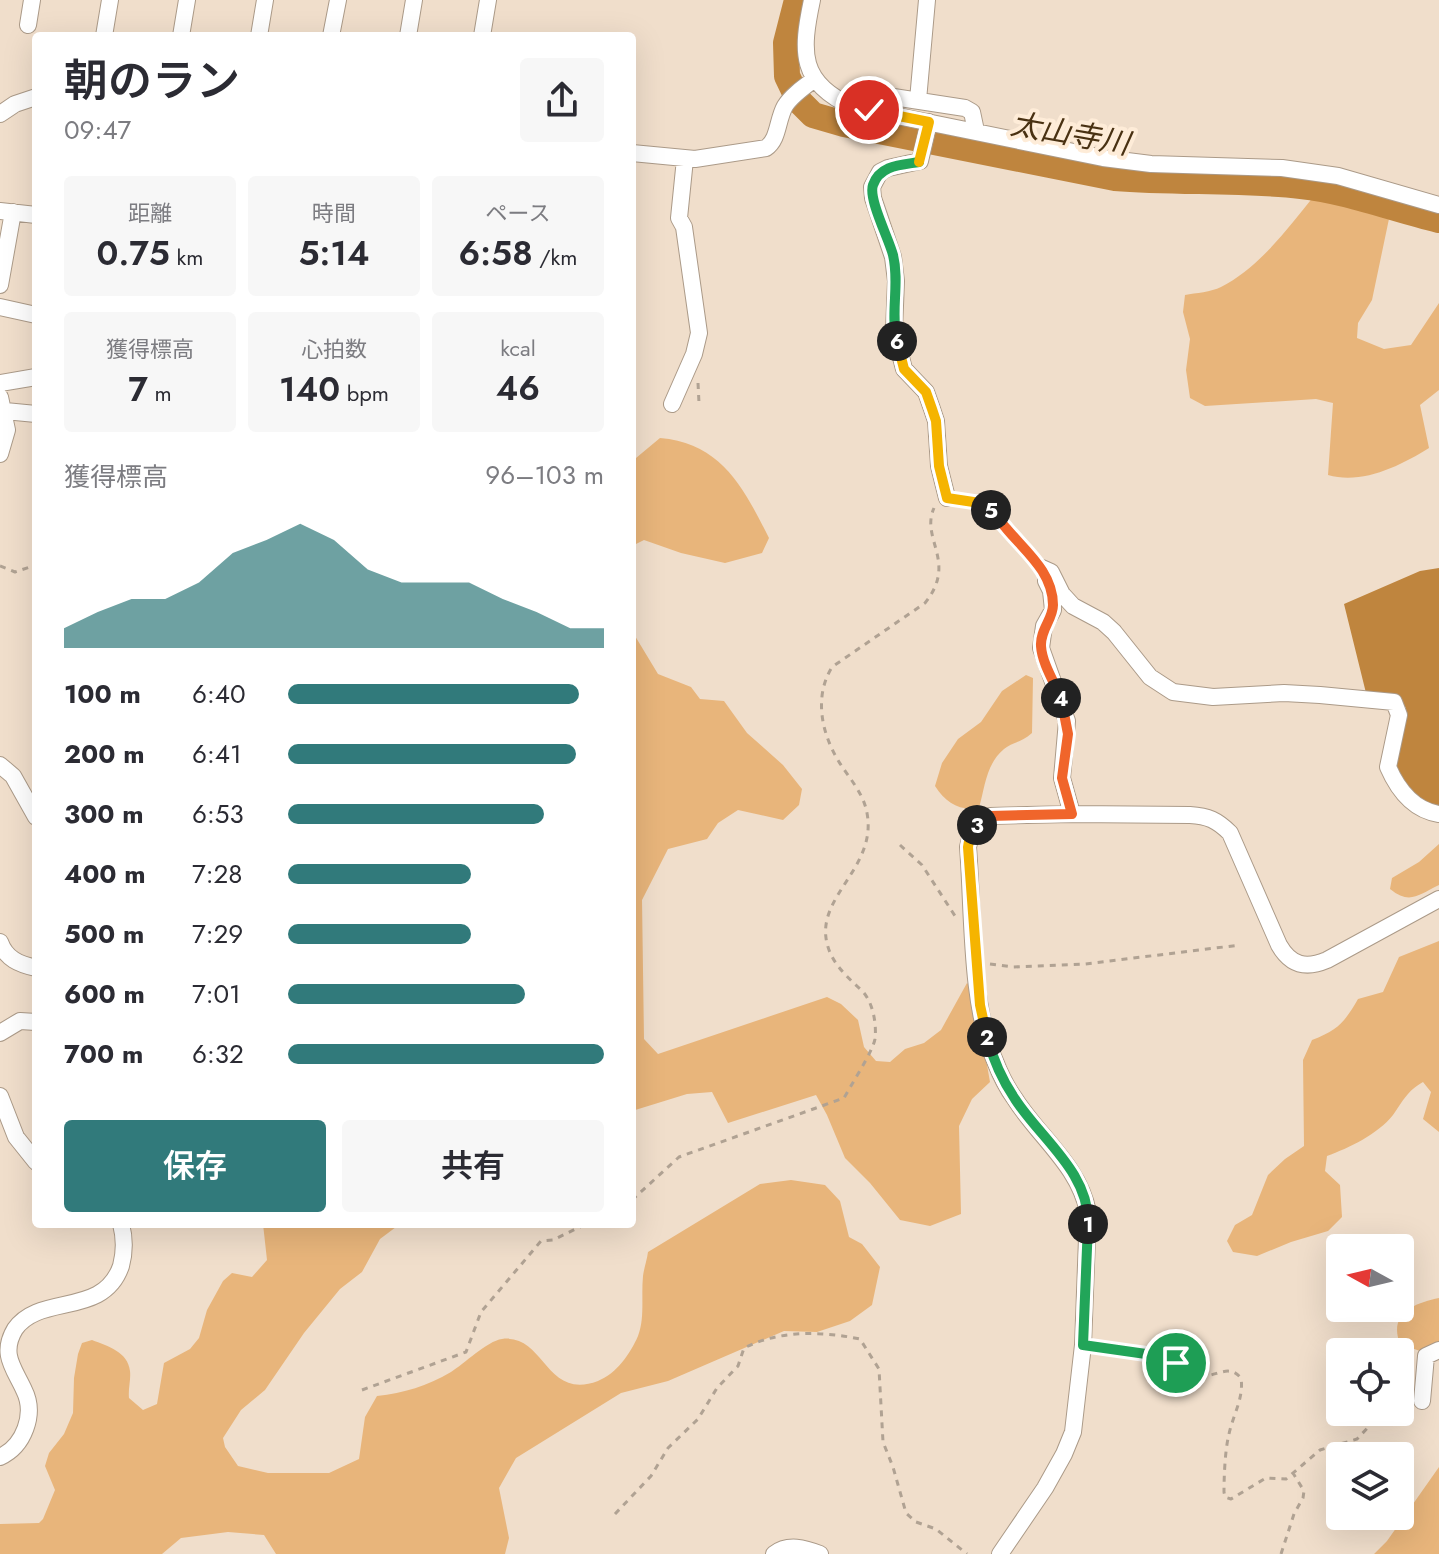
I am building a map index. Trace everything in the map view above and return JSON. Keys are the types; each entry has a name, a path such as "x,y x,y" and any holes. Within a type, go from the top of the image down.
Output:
{"street":[{"path":"28,25 32,0"},
{"path":"105,32 110,0"},
{"path":"182,32 187,0"},
{"path":"260,32 265,0"},
{"path":"332,32 338,0"},
{"path":"409,32 414,0"},
{"path":"483,32 488,0"},
{"path":"812,0 805,48 820,88 853,107 927,132 976,131 1103,158 1151,164 1282,168 1338,176 1439,205"},
{"path":"918,100 927,0"},
{"path":"636,153 685,159 766,148 772,144 782,110 790,99 815,79"},
{"path":"869,110 881,96 918,100 972,112 976,131"},
{"path":"0,114 32,98"},
{"path":"927,132 920,161 880,172 872,187 893,257 896,281 894,330 904,369 926,392 936,421 939,466 947,498"},
{"path":"672,404 694,354 699,333 684,227 679,218 685,159"},
{"path":"0,285 7,212 32,215"},
{"path":"0,307 32,314"},
{"path":"0,383 32,378"},
{"path":"0,454 7,430 2,404 32,413"},
{"path":"1042,568 1053,610 1044,626 1041,648 1067,721 1062,778 1072,814"},
{"path":"1042,568 1051,572 1062,594 1073,606 1103,622 1150,677 1173,692 1213,697 1308,694 1394,702 1399,715 1388,757 1390,772 1410,802 1419,809 1439,814"},
{"path":"0,765 13,776 32,810"},
{"path":"1000,1554 1045,1488 1073,1432 1083,1345 1088,1212 1075,1176 1015,1099 993,1059 980,1005 968,847 970,835 978,824 990,816 1206,816 1218,821 1230,833 1279,945 1286,956 1300,965 1313,966 1327,960 1439,899"},
{"path":"0,942 12,960 32,967"},
{"path":"0,1033 20,1021 32,1022"},
{"path":"0,1096 16,1137 32,1157"},
{"path":"0,1457 10,1453 21,1441 28,1417 29,1403 8,1357 15,1329 34,1312 82,1301 105,1289 119,1271 123,1259 125,1248 122,1228"},
{"path":"1422,1401 1426,1356 1439,1350"},
{"path":"774,1554 792,1546 820,1554"}],"path":[{"path":"636,1196 679,1157 844,1098 875,1040 870,1000 837,966 826,937 826,924 832,909 866,850 868,815 864,799 838,761 821,718 823,682 832,667 925,603 936,588 938,550 931,527 936,505 947,498 980,503 999,515 1008,530 1042,568"},
{"path":"0,566 15,572 32,566"},
{"path":"900,845 922,865 958,920"},
{"path":"990,964 1013,967 1085,964 1240,945"},
{"path":"362,1390 466,1352 481,1312 541,1241 553,1240 578,1228"},
{"path":"615,1514 651,1476 668,1448 698,1419 717,1388 738,1366 744,1348 766,1337 841,1335 860,1339 879,1369 883,1442 906,1513 916,1522 936,1529 967,1554"},
{"path":"1083,1345 1153,1355 1206,1376 1224,1370 1237,1373 1242,1386 1228,1441 1225,1497 1235,1497 1266,1478 1286,1479 1320,1450 1357,1439 1369,1426"},
{"path":"1281,1554 1304,1491 1293,1473"}],"shaded area":[{"path":"1314,196 1347,200 1390,214 1372,300 1358,323 1357,338 1384,349 1411,345 1439,303 1439,390 1420,405 1429,448 1393,467 1367,476 1328,475 1333,403 1316,399 1205,406 1190,398 1186,370 1190,339 1183,312 1185,295 1217,289 1235,279 1272,246"},
{"path":"660,438 700,449 715,459 740,486 769,538 762,553 725,563 644,540 636,544 636,458"},
{"path":"1439,568 1439,806 1418,797 1395,766 1406,708 1397,696 1366,693 1344,604 1420,571"},
{"path":"636,638 658,674 691,687 700,699 724,701 747,733 783,765 802,789 799,805 783,820 738,810 718,823 707,839 668,849 642,900 644,1039 658,1054 827,997 841,1004 858,1020 864,1047 876,1061 890,1062 905,1049 924,1043 941,1030 967,983 974,991 990,1082 972,1099 959,1126 961,1214 930,1226 900,1220 845,1158 816,1095 728,1123 712,1092 687,1094 636,1110"},
{"path":"1026,675 1033,678 1032,733 1007,747 993,762 979,808 954,804 935,786 942,763 958,739 981,722 1002,691"},
{"path":"1439,844 1439,885 1409,897 1390,889 1392,878 1419,862"},
{"path":"1439,941 1439,1132 1423,1119 1431,1092 1423,1082 1409,1093 1379,1128 1354,1145 1327,1156 1325,1171 1340,1185 1342,1217 1328,1231 1257,1256 1233,1252 1227,1241 1235,1225 1252,1215 1268,1175 1304,1146 1303,1060 1312,1040 1340,1025 1358,999 1383,992 1399,957"},
{"path":"791,1180 825,1185 840,1201 849,1237 862,1244 880,1267 872,1305 850,1321 817,1332 784,1331 668,1381 621,1393 516,1458 499,1488 509,1538 505,1554 276,1554 264,1535 228,1532 181,1538 162,1554 0,1554 0,1524 39,1523 55,1490 45,1466 49,1453 64,1434 73,1413 74,1378 82,1343 92,1340 121,1354 130,1371 129,1398 143,1410 157,1404 164,1363 190,1349 199,1338 207,1310 223,1281 232,1273 252,1277 267,1260 263,1228 395,1228 380,1239 362,1272 340,1289 304,1333 265,1390 241,1410 223,1438 225,1447 238,1466 268,1473 329,1473 359,1459 365,1417 377,1396 406,1391 433,1381 496,1341 516,1340 528,1346 567,1382 580,1385 605,1378 622,1362 638,1336 648,1252 760,1184"},
{"path":"1439,1298 1439,1346 1420,1351 1414,1349 1414,1338 1398,1338 1397,1333 1399,1322 1414,1322 1414,1306"},
{"path":"1439,1467 1439,1554 1374,1554 1395,1530 1414,1530 1414,1503"}],"waterway":[{"name":"太山寺川","path":"797,0 786,43 787,76 799,101 813,115 844,124 1115,178 1254,182 1319,188 1439,220"}],"route":[{"path":"869,110 929,122 920,161 880,172 872,187 893,257 896,281 894,330 904,369 926,392 936,421 939,466 947,498 980,503 999,515 1004,526 1042,568 1053,601 1053,610 1044,626 1041,648 1067,721 1062,778 1072,814 990,816 978,824 970,835 968,847 977,974 986,1033 993,1059 1015,1099 1075,1176 1084,1194 1088,1212 1083,1345 1153,1355 1176,1363"}]}
